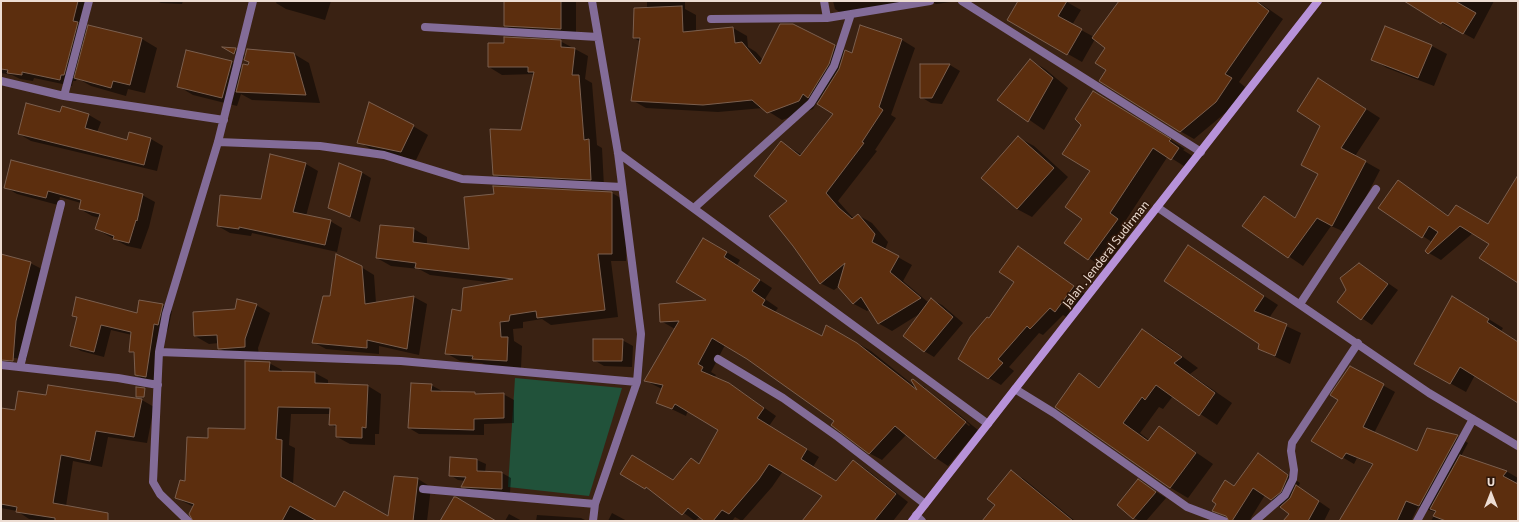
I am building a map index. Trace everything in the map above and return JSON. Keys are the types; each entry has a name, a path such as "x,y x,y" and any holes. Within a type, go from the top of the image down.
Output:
{"street":[{"path":"64,96 89,1"},
{"path":"188,521 160,494 153,482 159,352 166,314 218,142 253,1"},
{"path":"592,1 618,153 641,334 637,382 595,504 593,521"},
{"path":"824,1 827,18"},
{"path":"711,19 827,18 930,1"},
{"path":"962,1 1201,152"},
{"name":"Jalan . Jenderal Sudirman","path":"916,519 925,504 1318,1"},
{"path":"694,208 810,103 834,66 851,14"},
{"path":"425,27 598,36"},
{"path":"1,82 64,96 224,120"},
{"path":"218,142 320,146 377,154 462,179 622,187"},
{"path":"618,153 988,424"},
{"path":"1300,304 1376,189"},
{"path":"20,367 61,204"},
{"path":"1158,207 1428,393 1518,446"},
{"path":"1255,521 1285,495 1293,479 1294,470 1291,451 1292,443 1358,344"},
{"path":"159,352 402,362 637,382"},
{"path":"718,359 783,398 869,460 925,504"},
{"path":"1,365 118,378 158,385"},
{"path":"1015,389 1054,413 1187,507 1224,521"},
{"path":"1417,521 1473,419"},
{"path":"423,489 595,504"}],"green space":[{"path":"515,378 622,388 589,496 508,487"}],"building":[{"path":"1,1 78,1 73,21 78,22 64,75 61,75 60,80 22,72 22,75 7,73 8,70 1,69"},
{"path":"504,1 561,1 561,29 504,26"},
{"path":"1018,1 1067,1 1058,16 1082,29 1067,55 1007,20"},
{"path":"1119,1 1256,1 1269,11 1225,74 1232,78 1216,102 1180,132 1099,81 1106,70 1095,63 1105,48 1092,38"},
{"path":"1404,1 1455,1 1476,13 1463,34 1442,22 1441,24"},
{"path":"682,6 683,32 733,27 735,43 742,42 760,64 780,24 793,24 835,45 829,64 808,98 803,94 799,101 767,113 752,100 703,105 631,101 640,38 633,38 634,8"},
{"path":"88,25 142,38 130,85 113,81 111,88 74,78"},
{"path":"860,25 902,39 879,107 883,110 862,142 864,143 826,193 839,208 852,219 858,214 875,234 872,242 899,256 890,272 921,298 878,324 861,297 853,304 838,287 845,263 820,284 769,216 787,201 754,176 781,141 800,156 833,114 817,104 839,69 845,50 852,53"},
{"path":"1385,26 1432,45 1418,78 1371,60"},
{"path":"504,37 561,40 561,47 575,48 572,75 579,75 584,140 589,139 591,180 493,175 490,129 521,130 534,72 528,72 528,67 488,67 488,43 504,43"},
{"path":"222,47 236,48 234,54"},
{"path":"247,49 294,53 306,95 236,92 243,64 248,65 249,62 244,60"},
{"path":"186,50 232,61 222,98 177,87"},
{"path":"1030,59 1053,78 1028,122 997,100"},
{"path":"920,64 950,64 932,98 920,98"},
{"path":"1318,78 1366,109 1341,148 1366,161 1332,226 1317,218 1288,258 1242,226 1264,196 1295,218 1318,174 1301,165 1320,126 1297,111"},
{"path":"1093,91 1171,139 1169,141 1179,148 1171,160 1153,148 1110,213 1118,219 1088,260 1064,243 1082,219 1065,207 1090,171 1062,154 1081,125 1075,119"},
{"path":"369,102 414,125 401,152 357,143"},
{"path":"26,103 60,112 62,106 89,114 85,128 127,140 129,132 151,138 144,165 18,134"},
{"path":"1018,136 1054,168 1017,209 981,178"},
{"path":"270,154 306,163 293,212 331,220 325,245 239,227 239,229 217,226 220,195 261,199"},
{"path":"11,160 143,194 137,221 136,220 129,243 113,239 114,236 95,229 100,214 79,209 81,200 48,191 46,198 4,188"},
{"path":"339,163 362,172 350,217 328,208"},
{"path":"1518,175 1518,283 1479,258 1489,244 1460,226 1428,254 1425,251 1438,232 1429,226 1422,238 1378,208 1398,180 1448,216 1456,205 1488,224"},
{"path":"493,186 612,192 612,254 598,254 605,310 537,318 536,311 510,315 509,321 500,322 501,337 508,337 507,361 472,359 473,356 445,354 452,309 461,311 463,288 513,279 415,268 416,263 376,258 380,225 414,228 413,242 469,249 464,197 494,194"},
{"path":"703,238 727,252 724,257 760,280 752,291 765,300 762,305 822,336 826,325 857,343 917,390 911,380 913,379 966,422 935,459 895,426 869,454 831,425 834,421 747,359 712,338 698,364 703,367 701,371 729,383 764,408 757,418 807,449 801,459 836,481 853,460 896,494 874,521 802,521 822,496 769,464 759,479 729,514 722,510 713,521 704,521 688,508 682,515 646,487 645,489 620,474 632,455 673,480 691,458 699,464 718,430 675,404 672,409 656,403 663,385 644,381 679,321 660,322 659,304 706,300 676,282"},
{"path":"1188,245 1264,296 1254,311 1287,324 1275,356 1258,349 1259,344 1164,281"},
{"path":"1018,246 1074,286 1055,312 1050,308 1030,329 1027,326 998,359 1003,363 988,379 958,359 970,337 987,317 989,318 1014,282 999,272"},
{"path":"1,254 31,262 16,321 13,361 1,360"},
{"path":"336,254 362,266 365,304 414,296 407,349 367,340 367,348 312,343 323,296 330,296"},
{"path":"1359,263 1388,284 1361,320 1337,302 1346,290 1340,278"},
{"path":"1452,296 1489,319 1487,322 1518,342 1518,403 1460,367 1450,384 1414,364"},
{"path":"76,297 137,313 139,300 163,304 158,325 154,324 146,377 135,375 134,352 129,352 131,332 101,325 94,352 70,346 77,317 72,316"},
{"path":"931,298 953,317 924,352 903,336"},
{"path":"237,299 257,304 245,339 245,347 218,349 217,335 194,336 193,312 235,309"},
{"path":"1142,329 1182,357 1174,363 1215,393 1199,416 1156,385 1145,400 1142,397 1123,423 1148,441 1159,426 1196,453 1170,488 1055,407 1079,373 1099,388"},
{"path":"593,339 623,339 622,361 593,361"},
{"path":"245,361 270,362 269,371 315,372 315,383 368,385 366,428 362,427 362,438 336,437 336,425 329,425 330,408 278,407 276,439 282,440 281,477 335,507 344,491 388,516 394,476 418,478 413,521 317,521 290,506 282,521 193,521 189,514 194,504 175,498 180,480 185,481 187,437 208,438 208,428 245,429"},
{"path":"1350,366 1384,384 1363,427 1417,451 1427,428 1458,435 1419,506 1406,501 1397,521 1339,521 1373,464 1346,453 1342,459 1311,441 1338,400 1330,395"},
{"path":"411,383 432,384 431,391 475,392 475,394 504,393 504,418 474,419 474,430 408,428"},
{"path":"48,385 142,399 134,437 96,431 90,461 61,455 53,503 108,513 108,521 55,521 55,518 16,512 17,507 1,504 1,408 15,410 18,391 46,395"},
{"path":"136,387 145,388 144,397 136,397"},
{"path":"1258,453 1288,475 1281,492 1271,500 1253,488 1232,521 1229,521 1226,516 1212,511 1216,504 1212,501 1225,480 1234,486"},
{"path":"1460,455 1507,471 1503,476 1518,484 1518,521 1446,521 1433,516 1436,511 1430,509"},
{"path":"450,457 477,459 477,471 502,472 502,489 461,487 466,477 449,476"},
{"path":"1011,470 1073,521 982,521 995,505 987,499"},
{"path":"1138,479 1156,492 1133,519 1117,505"},
{"path":"1296,485 1319,501 1308,521 1283,521 1289,514 1280,507 1290,498"},
{"path":"454,497 456,497 496,521 440,521"}]}
